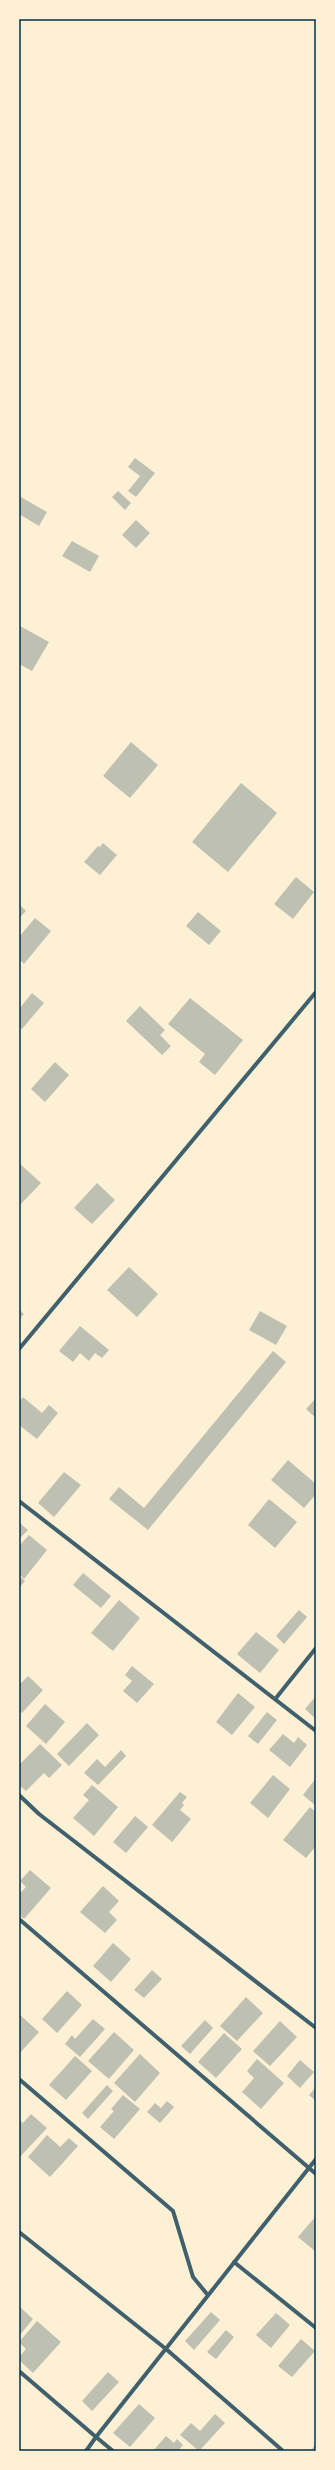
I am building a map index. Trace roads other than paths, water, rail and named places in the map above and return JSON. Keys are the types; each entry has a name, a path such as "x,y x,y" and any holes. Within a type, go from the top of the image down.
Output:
{"street":[{"path":"19,1349 316,992"},
{"path":"19,1501 316,1730"},
{"path":"276,1698 316,1648"},
{"path":"19,1795 39,1814 316,2028"},
{"path":"19,1919 316,2174"},
{"path":"19,2079 173,2211 193,2277 207,2294"},
{"path":"86,2451 207,2294 316,2159"},
{"path":"19,2232 166,2349 283,2451"},
{"path":"234,2262 316,2328"},
{"path":"19,2371 112,2451"}]}
